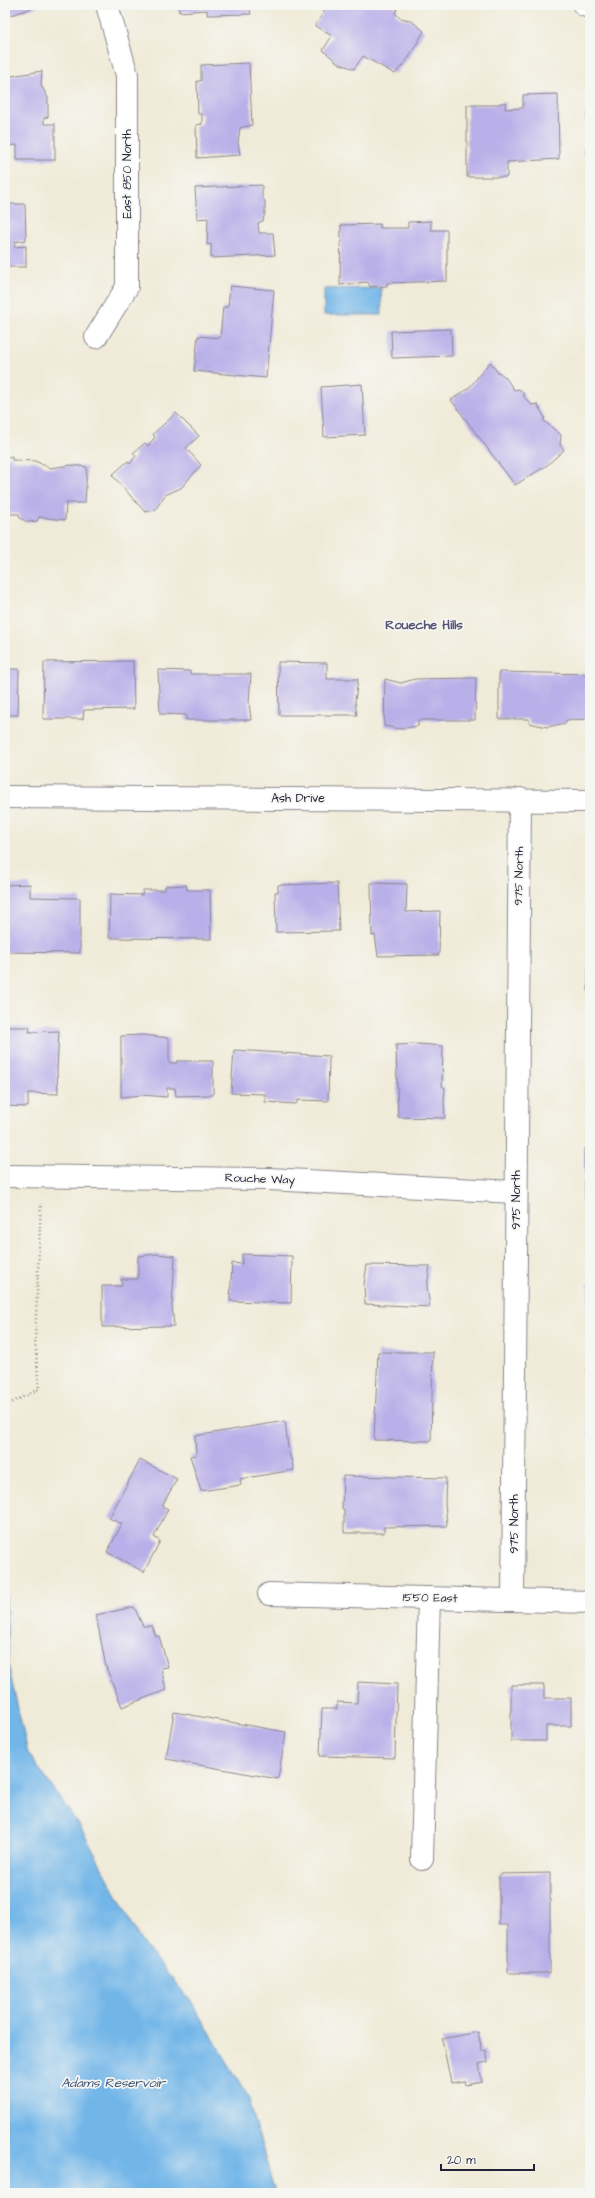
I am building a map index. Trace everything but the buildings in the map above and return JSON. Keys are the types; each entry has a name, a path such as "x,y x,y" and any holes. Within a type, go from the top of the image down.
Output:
{"street":[{"name":"East 850 North","path":"96,337 127,287 127,75 107,5"},
{"path":"584,5 590,7"},
{"name":"Ash Drive","path":"5,797 520,799 590,801"},
{"name":"975 North","path":"513,1600 515,1192 520,799"},
{"name":"Rouche Way","path":"5,1176 269,1178 515,1192"},
{"name":"1550 East","path":"269,1594 590,1602"},
{"path":"422,1859 429,1598"}],"path":[{"path":"5,1406 39,1389 35,1339 42,1177"}],"water":[{"path":"381,288 382,315 324,315 324,289"},
{"name":"Adams Reservoir","path":"5,1569 9,1669 28,1753 81,1828 145,1947 190,2000 248,2096 275,2193 5,2193"}],"district":[{"name":"Roueche Hills","path":"424,625"}]}
